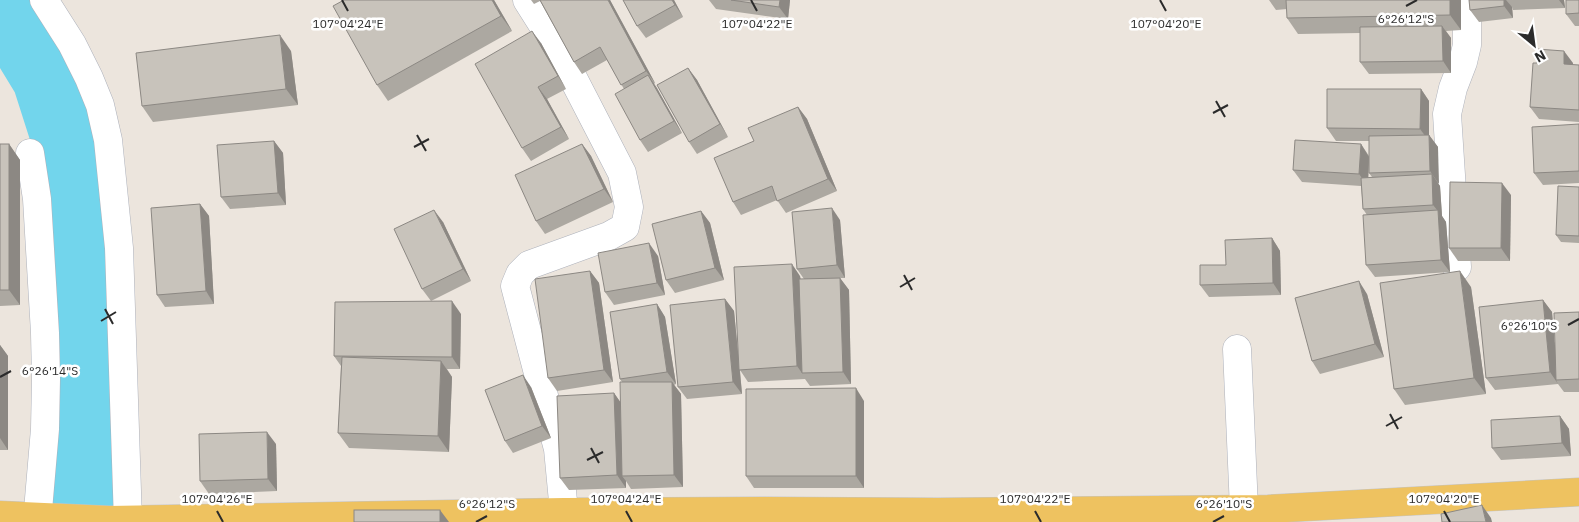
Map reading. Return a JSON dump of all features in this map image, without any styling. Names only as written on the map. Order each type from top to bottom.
[{"type":"main road","points":[[0,515],[41,519],[122,520],[564,512],[765,511],[936,517],[1382,503],[1579,492]]},
{"type":"street","points":[[44,0],[72,44],[89,78],[100,105],[108,140],[119,248],[122,520]]},
{"type":"street","points":[[527,0],[558,49],[622,173],[630,207],[625,227],[609,236],[529,265],[520,274],[515,286],[558,449],[564,512]]},
{"type":"street","points":[[1456,267],[1446,114],[1467,45],[1467,0]]},
{"type":"street","points":[[30,153],[37,199],[45,333],[45,429],[41,519]]},
{"type":"street","points":[[1237,349],[1244,508]]},
{"type":"building","points":[[344,0],[492,0],[501,16],[377,85],[333,6]]},
{"type":"building","points":[[540,0],[608,0],[646,71],[621,85],[600,47],[574,62]]},
{"type":"building","points":[[623,0],[672,0],[675,5],[637,26]]},
{"type":"building","points":[[731,0],[780,0],[779,7]]},
{"type":"building","points":[[1286,0],[1450,0],[1450,15],[1287,18]]},
{"type":"building","points":[[1469,0],[1504,0],[1504,6],[1470,10]]},
{"type":"building","points":[[1566,0],[1579,0],[1579,13],[1566,14]]},
{"type":"building","points":[[1442,26],[1443,61],[1360,62],[1360,27]]},
{"type":"building","points":[[532,31],[558,76],[538,87],[561,127],[522,148],[475,64]]},
{"type":"building","points":[[280,35],[286,89],[142,106],[136,53]]},
{"type":"building","points":[[1537,49],[1564,51],[1564,64],[1579,65],[1579,110],[1530,107],[1533,63],[1537,63]]},
{"type":"building","points":[[688,68],[720,124],[689,142],[657,85]]},
{"type":"building","points":[[648,75],[674,121],[640,140],[615,94]]},
{"type":"building","points":[[1327,89],[1421,89],[1420,129],[1327,128]]},
{"type":"building","points":[[798,107],[828,179],[777,201],[772,186],[733,202],[714,158],[754,141],[748,128]]},
{"type":"building","points":[[1579,124],[1579,171],[1534,173],[1532,127]]},
{"type":"building","points":[[1429,135],[1430,171],[1369,173],[1369,136]]},
{"type":"building","points":[[1295,140],[1361,144],[1359,174],[1293,170]]},
{"type":"building","points":[[274,141],[278,193],[221,197],[217,145]]},
{"type":"building","points":[[0,144],[9,144],[9,290],[0,290]]},
{"type":"building","points":[[582,144],[604,189],[536,221],[515,175]]},
{"type":"building","points":[[1432,174],[1433,205],[1363,209],[1361,178]]},
{"type":"building","points":[[1450,182],[1502,183],[1501,248],[1449,248]]},
{"type":"building","points":[[1558,186],[1579,187],[1579,236],[1556,235]]},
{"type":"building","points":[[200,204],[206,291],[157,295],[151,208]]},
{"type":"building","points":[[832,208],[837,265],[797,269],[792,212]]},
{"type":"building","points":[[434,210],[463,269],[422,289],[394,229]]},
{"type":"building","points":[[1438,210],[1441,260],[1366,265],[1363,215]]},
{"type":"building","points":[[701,211],[715,268],[666,280],[652,224]]},
{"type":"building","points":[[1272,238],[1273,283],[1200,285],[1200,265],[1226,265],[1225,240]]},
{"type":"building","points":[[649,243],[657,283],[605,292],[598,253]]},
{"type":"building","points":[[792,264],[797,366],[739,370],[734,267]]},
{"type":"building","points":[[590,271],[604,370],[548,378],[535,279]]},
{"type":"building","points":[[1460,271],[1474,378],[1394,389],[1380,283]]},
{"type":"building","points":[[840,278],[843,372],[802,373],[799,279]]},
{"type":"building","points":[[1359,281],[1375,344],[1312,361],[1295,298]]},
{"type":"building","points":[[725,299],[733,382],[678,387],[670,305]]},
{"type":"building","points":[[1543,300],[1550,372],[1486,378],[1479,307]]},
{"type":"building","points":[[452,301],[452,357],[334,356],[335,302]]},
{"type":"building","points":[[657,304],[667,372],[620,379],[610,312]]},
{"type":"building","points":[[1579,312],[1579,379],[1556,380],[1554,313]]},
{"type":"building","points":[[342,357],[441,361],[438,436],[338,433]]},
{"type":"building","points":[[523,375],[542,426],[505,441],[485,390]]},
{"type":"building","points":[[620,382],[672,382],[674,475],[622,476]]},
{"type":"building","points":[[856,388],[856,476],[746,476],[746,389]]},
{"type":"building","points":[[614,393],[617,475],[560,478],[557,396]]},
{"type":"building","points":[[1560,416],[1562,443],[1492,448],[1491,420]]},
{"type":"building","points":[[267,432],[268,479],[200,481],[199,434]]},
{"type":"building","points":[[1482,505],[1486,522],[1442,522],[1441,514]]},
{"type":"building","points":[[354,510],[440,510],[440,522],[354,522]]},
{"type":"waterway","points":[[0,10],[18,30],[47,78],[77,172],[84,231],[77,375],[82,522]]}]
